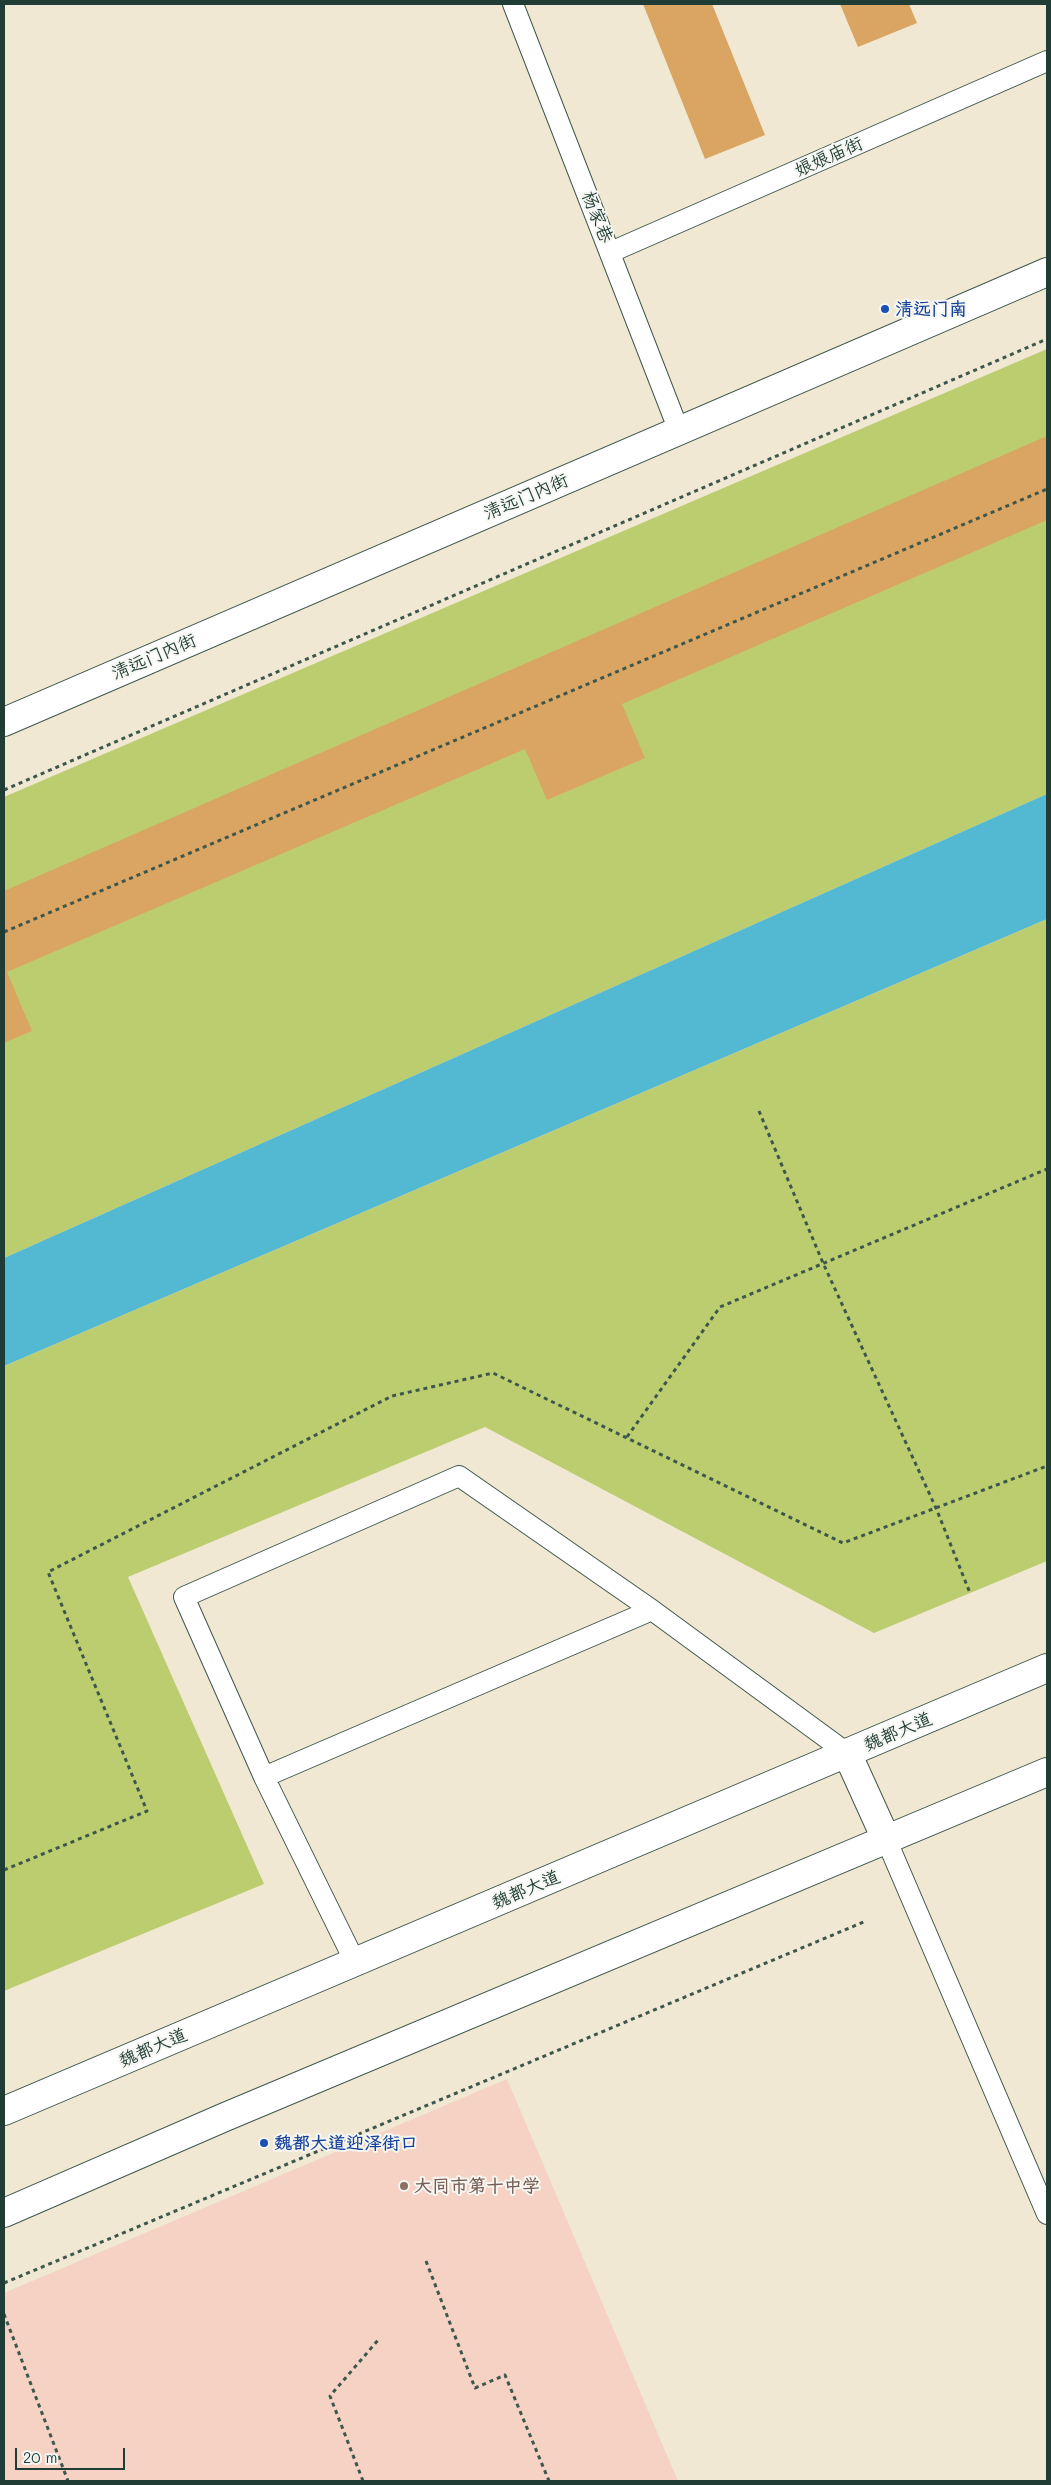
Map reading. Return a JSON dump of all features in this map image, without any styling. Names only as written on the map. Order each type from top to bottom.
[{"type":"main road","name":"清远门内街","points":[[4,722],[1047,272]]},
{"type":"main road","name":"魏都大道","points":[[4,2111],[1047,1668]]},
{"type":"main road","points":[[847,1753],[886,1839]]},
{"type":"main road","points":[[4,2213],[216,2121],[1047,1772]]},
{"type":"lane","name":"杨家巷","points":[[513,4],[679,431]]},
{"type":"lane","name":"娘娘庙街","points":[[611,252],[1047,61]]},
{"type":"lane","points":[[355,1962],[264,1777],[184,1597],[458,1476],[652,1610],[847,1753]]},
{"type":"lane","points":[[264,1777],[652,1610]]},
{"type":"lane","points":[[886,1839],[1047,2214]]},
{"type":"path","points":[[4,790],[1047,339]]},
{"type":"path","points":[[4,932],[1047,489]]},
{"type":"path","points":[[759,1111],[823,1263],[936,1508],[970,1593]]},
{"type":"path","points":[[627,1437],[720,1307],[1047,1169]]},
{"type":"path","points":[[4,1870],[147,1811],[48,1572],[392,1396],[493,1372],[843,1543],[1047,1466]]},
{"type":"path","points":[[4,2283],[866,1921]]},
{"type":"path","points":[[426,2261],[475,2388],[506,2375],[549,2481]]},
{"type":"path","points":[[4,2314],[68,2481]]},
{"type":"path","points":[[363,2481],[330,2396],[379,2339]]},
{"type":"shaded area","name":"大同市第十中学","points":[[507,2079],[678,2481],[4,2481],[4,2293]]},
{"type":"green space","points":[[1047,349],[1047,794],[4,1258],[4,797]]},
{"type":"green space","points":[[1047,919],[1047,1561],[874,1633],[485,1427],[128,1577],[264,1884],[4,1991],[4,1366]]},
{"type":"water","points":[[1047,794],[1047,919],[4,1366],[4,1258]]},
{"type":"building","points":[[643,4],[712,4],[765,135],[705,159]]},
{"type":"building","points":[[840,4],[909,4],[917,23],[858,47]]},
{"type":"building","points":[[1047,436],[1047,520],[622,704],[645,758],[547,800],[525,749],[7,972],[32,1031],[4,1043],[4,891]]},
{"type":"place","name":"清远门南","points":[[885,309]]},
{"type":"place","name":"魏都大道迎泽街口","points":[[264,2143]]},
{"type":"place","name":"大同市第十中学","points":[[404,2186]]}]
